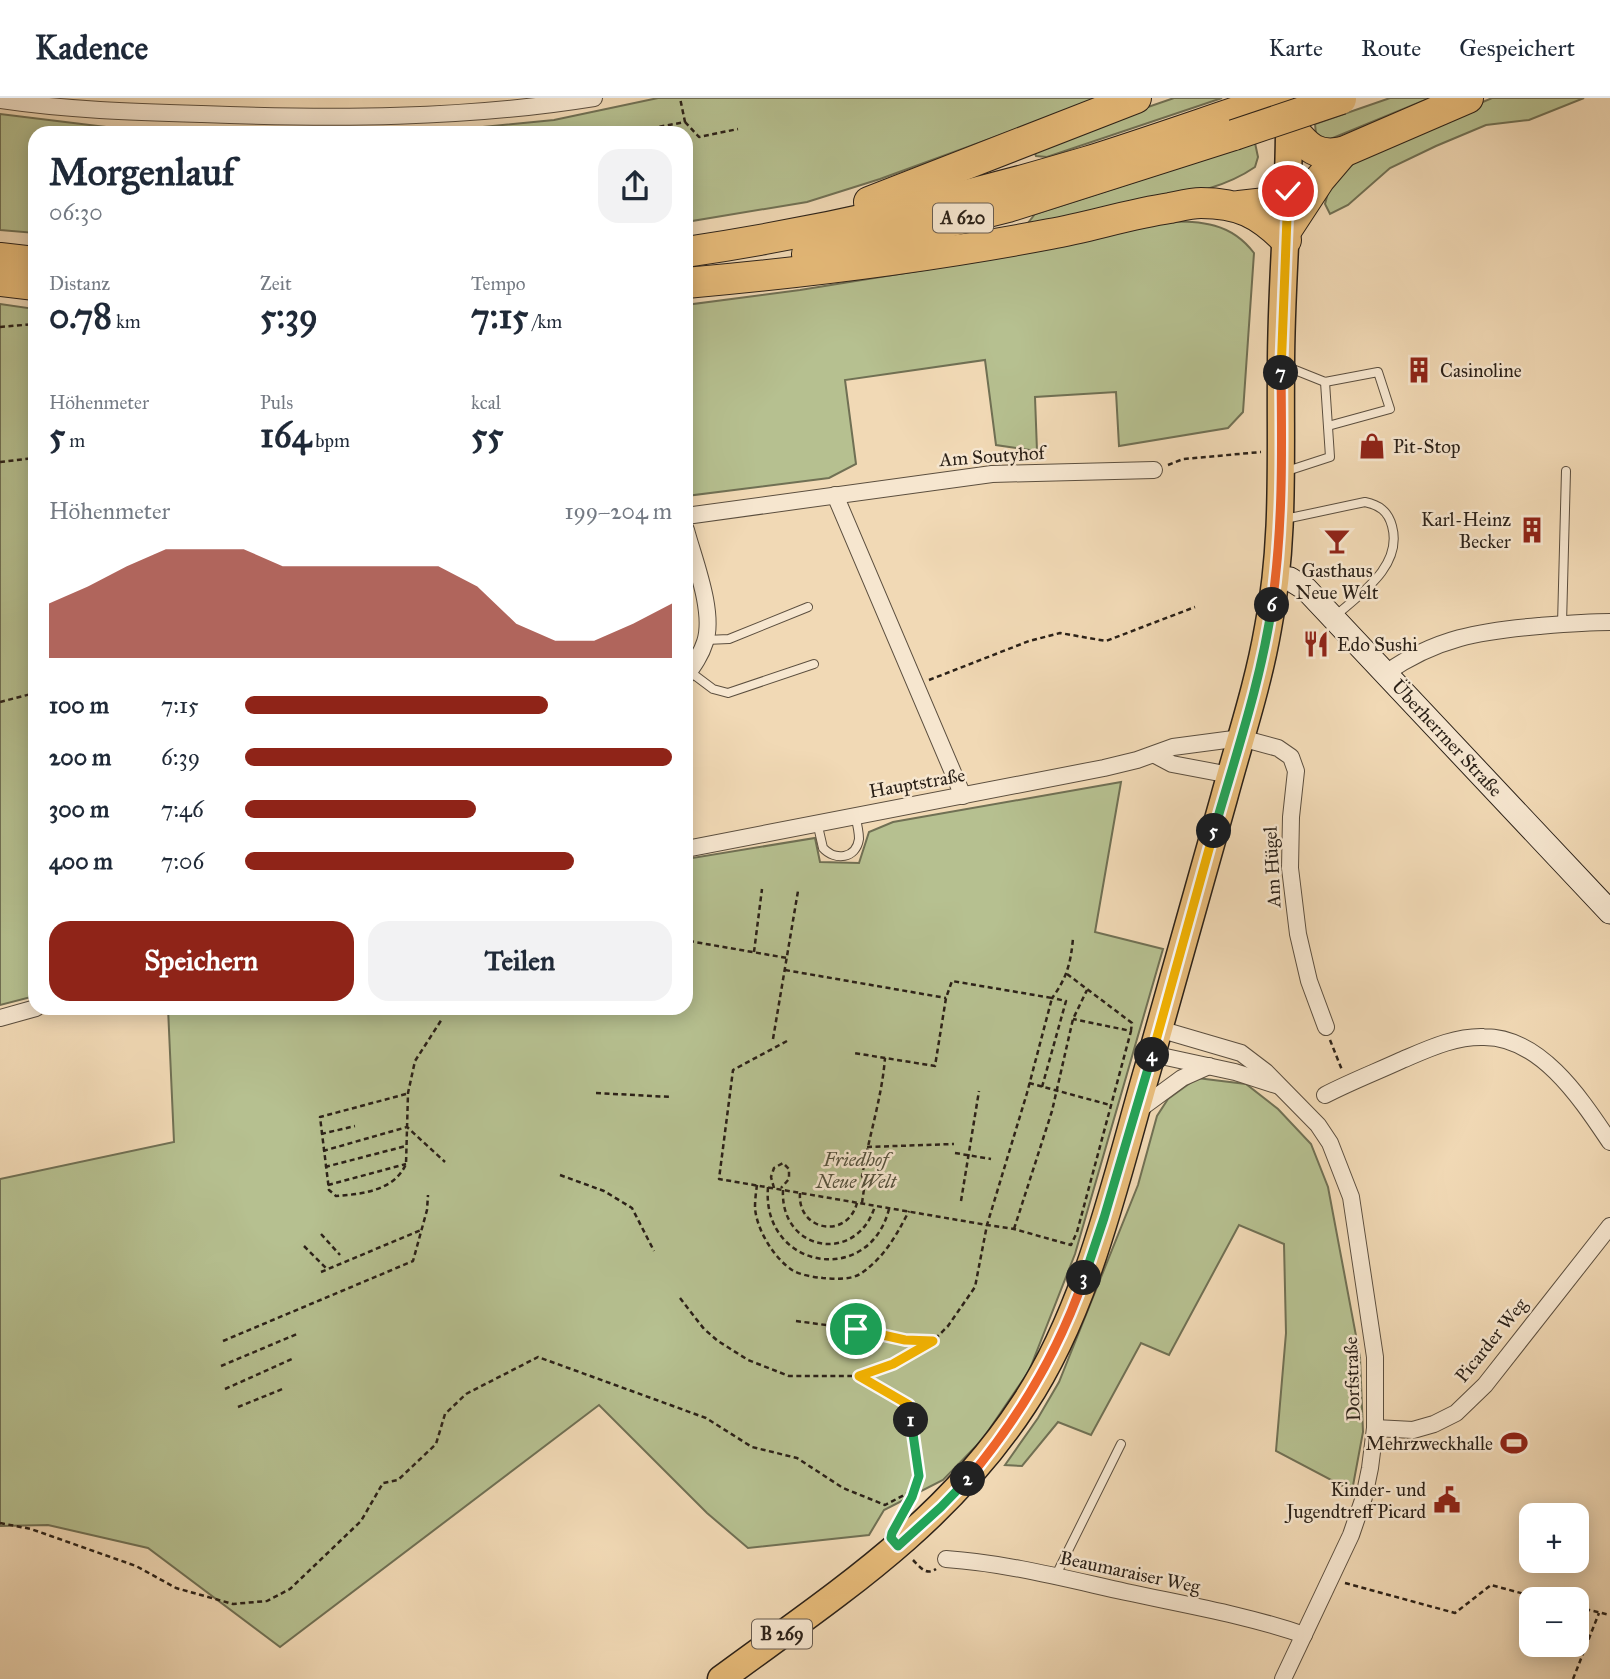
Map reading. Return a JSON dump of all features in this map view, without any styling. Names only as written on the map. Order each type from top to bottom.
[{"type":"highway","points":[[693,250],[754,237],[846,211],[1136,98]]},
{"type":"highway","points":[[1285,107],[1315,151],[1327,155],[1343,152],[1468,98]]},
{"type":"highway","name":"A 620","points":[[693,251],[803,232],[899,211],[1230,125],[1343,99]]},
{"type":"highway","name":"A 620","points":[[693,273],[809,254],[995,210],[1285,107]]},
{"type":"highway","points":[[1239,206],[1286,235],[1320,179],[1343,152]]},
{"type":"highway","points":[[693,283],[823,270],[930,254],[1053,234],[1151,211],[1200,203],[1259,205],[1288,191]]},
{"type":"highway","points":[[0,258],[28,261]]},
{"type":"highway","points":[[0,281],[28,284]]},
{"type":"main road","name":"B 269","points":[[721,1679],[843,1590],[898,1546],[970,1477],[1042,1375],[1074,1305],[1104,1218],[1123,1109],[1156,1041],[1241,738],[1268,630],[1276,578],[1282,462],[1281,364],[1288,191],[1285,107]]},
{"type":"main road","name":"Überherrner Straße","points":[[1276,578],[1290,579],[1298,584],[1333,617],[1610,912]]},
{"type":"street","points":[[6,100],[132,112],[328,118],[494,111],[594,98]]},
{"type":"street","name":"Am Soutyhof","points":[[693,515],[992,474],[1154,470]]},
{"type":"street","points":[[835,495],[964,796]]},
{"type":"street","points":[[693,557],[708,624],[706,640],[693,664]]},
{"type":"street","points":[[1386,673],[1408,658],[1460,636],[1487,630],[1610,622]]},
{"type":"street","name":"Hauptstraße","points":[[693,848],[1104,768],[1155,755],[1173,747],[1241,738]]},
{"type":"street","name":"Am Hügel","points":[[1241,738],[1278,747],[1291,757],[1296,771],[1291,817],[1290,868],[1298,934],[1309,981],[1326,1027]]},
{"type":"street","points":[[1155,755],[1172,764],[1230,775]]},
{"type":"street","points":[[0,1018],[28,1010]]},
{"type":"street","points":[[1325,1096],[1348,1083],[1439,1044],[1475,1037],[1503,1039],[1542,1059],[1558,1074],[1610,1142]]},
{"type":"street","name":"Dorfstraße","points":[[1156,1041],[1209,1066],[1279,1086]]},
{"type":"street","name":"Dorfstraße","points":[[1156,1041],[1241,1054],[1266,1072],[1305,1109],[1324,1134],[1342,1171],[1351,1198],[1376,1357],[1375,1428],[1370,1468],[1358,1518],[1283,1679]]},
{"type":"street","points":[[1123,1109],[1209,1066]]},
{"type":"street","name":"Picarder Weg","points":[[1375,1428],[1413,1430],[1434,1424],[1456,1413],[1485,1385],[1610,1226]]},
{"type":"street","name":"Beaumaraiser Weg","points":[[946,1559],[972,1561],[1055,1577],[1252,1619],[1304,1635]]},
{"type":"lane","points":[[1281,364],[1325,382],[1378,372],[1390,410],[1328,426]]},
{"type":"lane","points":[[1282,462],[1330,457],[1325,382]]},
{"type":"lane","points":[[1562,624],[1566,471]]},
{"type":"lane","points":[[1279,520],[1365,502],[1376,504],[1384,510],[1391,522],[1395,537],[1392,553],[1383,570],[1367,589],[1333,617]]},
{"type":"lane","points":[[706,640],[729,639],[808,607]]},
{"type":"lane","points":[[693,676],[713,689],[728,694],[814,664]]},
{"type":"lane","points":[[817,822],[823,848],[833,856],[846,856],[856,848],[858,842],[855,815]]},
{"type":"lane","points":[[1055,1577],[1121,1444]]},
{"type":"path","points":[[680,98],[685,122],[689,126]]},
{"type":"path","points":[[664,126],[685,122]]},
{"type":"path","points":[[693,131],[699,137],[738,129]]},
{"type":"path","points":[[0,327],[28,325]]},
{"type":"path","points":[[1154,470],[1183,458],[1282,462]]},
{"type":"path","points":[[0,462],[28,459]]},
{"type":"path","points":[[916,686],[1060,632],[1106,641],[1195,607]]},
{"type":"path","points":[[0,702],[28,695]]},
{"type":"path","points":[[754,952],[762,889]]},
{"type":"path","points":[[773,1039],[798,891]]},
{"type":"path","points":[[680,1298],[704,1329],[718,1341],[748,1360],[789,1376],[859,1376],[893,1364],[933,1341],[948,1326],[975,1287],[987,1225],[1052,998],[1070,966],[1073,938]]},
{"type":"path","points":[[693,942],[787,958]]},
{"type":"path","points":[[785,970],[946,998]]},
{"type":"path","points":[[787,1041],[733,1070],[719,1179],[1014,1229],[1071,1245],[1123,1109],[1132,1023],[1067,974]]},
{"type":"path","points":[[854,1052],[934,1066],[946,998],[952,981],[1052,998],[1066,1001],[1042,1087]]},
{"type":"path","points":[[1014,1229],[1034,1171],[1073,1019],[1087,990]]},
{"type":"path","points":[[1073,1019],[1131,1031]]},
{"type":"path","points":[[406,1094],[320,1117],[329,1190],[336,1196],[369,1194],[401,1173],[406,1164],[408,1093],[415,1061],[442,1020]]},
{"type":"path","points":[[1326,1027],[1348,1083]]},
{"type":"path","points":[[800,1193],[804,1213],[824,1227],[841,1225],[860,1203],[865,1182],[862,1176],[867,1147],[883,1081],[885,1058]]},
{"type":"path","points":[[1029,1083],[1123,1109]]},
{"type":"path","points":[[961,1200],[979,1091]]},
{"type":"path","points":[[596,1093],[672,1097]]},
{"type":"path","points":[[320,1134],[355,1126]]},
{"type":"path","points":[[323,1151],[407,1127]]},
{"type":"path","points":[[407,1127],[445,1162]]},
{"type":"path","points":[[867,1147],[954,1144]]},
{"type":"path","points":[[325,1167],[406,1146]]},
{"type":"path","points":[[955,1153],[991,1159]]},
{"type":"path","points":[[774,1188],[771,1177],[774,1168],[783,1163],[789,1169],[789,1179],[782,1190],[788,1220],[802,1236],[821,1244],[842,1242],[860,1232],[875,1206]]},
{"type":"path","points":[[328,1185],[406,1164]]},
{"type":"path","points":[[560,1175],[604,1191],[632,1208],[654,1251]]},
{"type":"path","points":[[757,1185],[755,1208],[760,1228],[771,1247],[781,1261],[795,1272],[816,1278],[858,1276],[890,1247],[909,1211]]},
{"type":"path","points":[[768,1187],[769,1212],[779,1234],[796,1250],[818,1259],[842,1258],[864,1248],[881,1231],[890,1208]]},
{"type":"path","points":[[223,1341],[413,1261],[428,1195]]},
{"type":"path","points":[[321,1272],[422,1229]]},
{"type":"path","points":[[321,1234],[340,1255]]},
{"type":"path","points":[[304,1246],[326,1268]]},
{"type":"path","points":[[796,1321],[856,1329],[905,1340],[933,1341]]},
{"type":"path","points":[[221,1367],[297,1334]]},
{"type":"path","points":[[0,1523],[31,1529],[136,1566],[176,1588],[233,1604],[267,1601],[290,1589],[361,1521],[383,1483],[398,1480],[436,1444],[445,1414],[466,1394],[538,1357],[706,1418],[752,1447],[797,1458],[843,1488],[884,1505],[908,1493],[912,1497]]},
{"type":"path","points":[[225,1389],[292,1359]]},
{"type":"path","points":[[859,1376],[909,1405],[919,1476],[905,1509]]},
{"type":"path","points":[[238,1407],[285,1388]]},
{"type":"path","points":[[898,1546],[924,1571],[934,1571],[946,1559]]},
{"type":"path","points":[[1331,1578],[1455,1613],[1491,1585],[1519,1592]]},
{"type":"path","points":[[1589,1610],[1610,1615]]},
{"type":"path","points":[[1573,1679],[1599,1613]]},
{"type":"green space","points":[[658,98],[1102,98],[880,179],[807,202],[693,221],[693,126],[494,126],[554,120]]},
{"type":"green space","points":[[1174,98],[1222,98],[1047,157],[1036,156],[1034,151],[1035,146]]},
{"type":"green space","points":[[1390,98],[1430,98],[1328,140],[1316,134],[1315,124]]},
{"type":"green space","points":[[1492,98],[1584,98],[1529,120],[1486,125],[1436,146],[1390,168],[1348,205],[1330,214],[1325,204],[1329,189],[1360,155]]},
{"type":"green space","points":[[0,114],[98,126],[28,126],[28,232],[0,230]]},
{"type":"green space","points":[[1255,143],[1258,157],[1255,167],[1214,187],[1099,212],[1028,223],[1035,214]]},
{"type":"green space","points":[[1156,221],[1210,225],[1233,234],[1254,253],[1243,412],[1228,428],[1119,446],[1116,392],[1035,397],[1037,451],[996,445],[985,360],[845,380],[856,464],[829,478],[693,495],[693,304],[973,262]]},
{"type":"green space","points":[[0,304],[28,308],[28,998],[0,1005]]},
{"type":"green space","name":"Friedhof Neue Welt","points":[[1121,782],[1095,932],[1163,949],[1075,1254],[1029,1371],[982,1440],[943,1480],[884,1510],[869,1535],[748,1548],[707,1513],[599,1405],[280,1647],[148,1548],[48,1525],[0,1526],[0,1179],[174,1142],[168,1015],[693,1015],[693,858],[815,838],[820,862],[859,863],[869,832],[893,822]]},
{"type":"green space","points":[[1197,1078],[1246,1084],[1278,1109],[1311,1144],[1328,1187],[1360,1357],[1363,1432],[1352,1491],[1276,1451],[1286,1333],[1284,1244],[1239,1225],[1169,1355],[1141,1343],[1091,1435],[1058,1422],[1022,1466],[1005,1465],[1059,1382],[1138,1185],[1157,1116],[1168,1099]]},
{"type":"place","name":"Casinoline","points":[[1419,370]]},
{"type":"place","name":"Pit-Stop","points":[[1372,446]]},
{"type":"place","name":"Karl-Heinz Becker","points":[[1532,530]]},
{"type":"place","name":"Gasthaus Neue Welt","points":[[1337,541]]},
{"type":"place","name":"Edo Sushi","points":[[1316,644]]},
{"type":"place","name":"Mehrzweckhalle","points":[[1514,1443]]},
{"type":"place","name":"Kinder- und Jugendtreff Picard","points":[[1447,1500]]},
{"type":"route","points":[[856,1329],[905,1340],[933,1341],[893,1364],[859,1376],[909,1405],[919,1476],[912,1497],[892,1533],[891,1538],[898,1546],[970,1477],[1042,1375],[1074,1305],[1104,1218],[1135,1113],[1241,738],[1268,630],[1276,578],[1282,473],[1281,364],[1288,191]]}]
